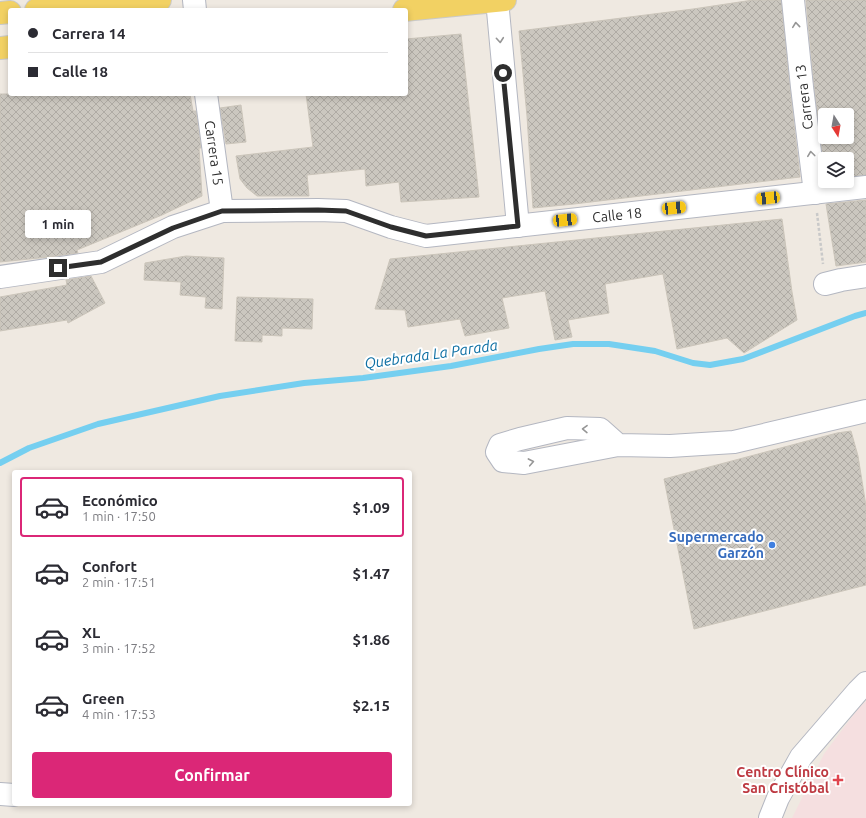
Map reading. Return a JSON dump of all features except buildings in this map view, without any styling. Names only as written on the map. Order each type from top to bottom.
[{"type":"main road","points":[[61,8],[160,0]]},
{"type":"main road","points":[[408,10],[500,0]]},
{"type":"street","points":[[500,0],[518,226]]},
{"type":"street","name":"Carrera 13","points":[[793,0],[815,193]]},
{"type":"street","name":"Carrera 15","points":[[206,96],[222,211]]},
{"type":"street","name":"Calle 18","points":[[0,276],[101,262],[173,228],[222,211],[346,211],[391,227],[426,236],[866,187]]},
{"type":"street","points":[[825,284],[866,276]]},
{"type":"street","points":[[618,445],[670,446],[734,442],[866,411]]},
{"type":"street","points":[[770,818],[778,798],[801,757],[863,690]]},
{"type":"street","points":[[0,794],[12,795]]},
{"type":"path","points":[[815,193],[825,284]]},
{"type":"shaded area","name":"Centro Clínico San Cristóbal","points":[[866,701],[866,818],[792,818],[824,754],[858,709]]},
{"type":"waterway","name":"Quebrada La Parada","points":[[0,463],[29,448],[98,424],[220,396],[304,383],[363,378],[451,366],[573,344],[609,344],[655,351],[693,363],[710,365],[743,359],[866,313]]},
{"type":"place","name":"Supermercado Garzón","points":[[772,545]]},
{"type":"place","name":"Centro Clínico San Cristóbal","points":[[838,780]]},
{"type":"route","points":[[58,268],[101,262],[173,228],[222,211],[346,211],[391,227],[426,236],[518,226],[503,73]]}]
